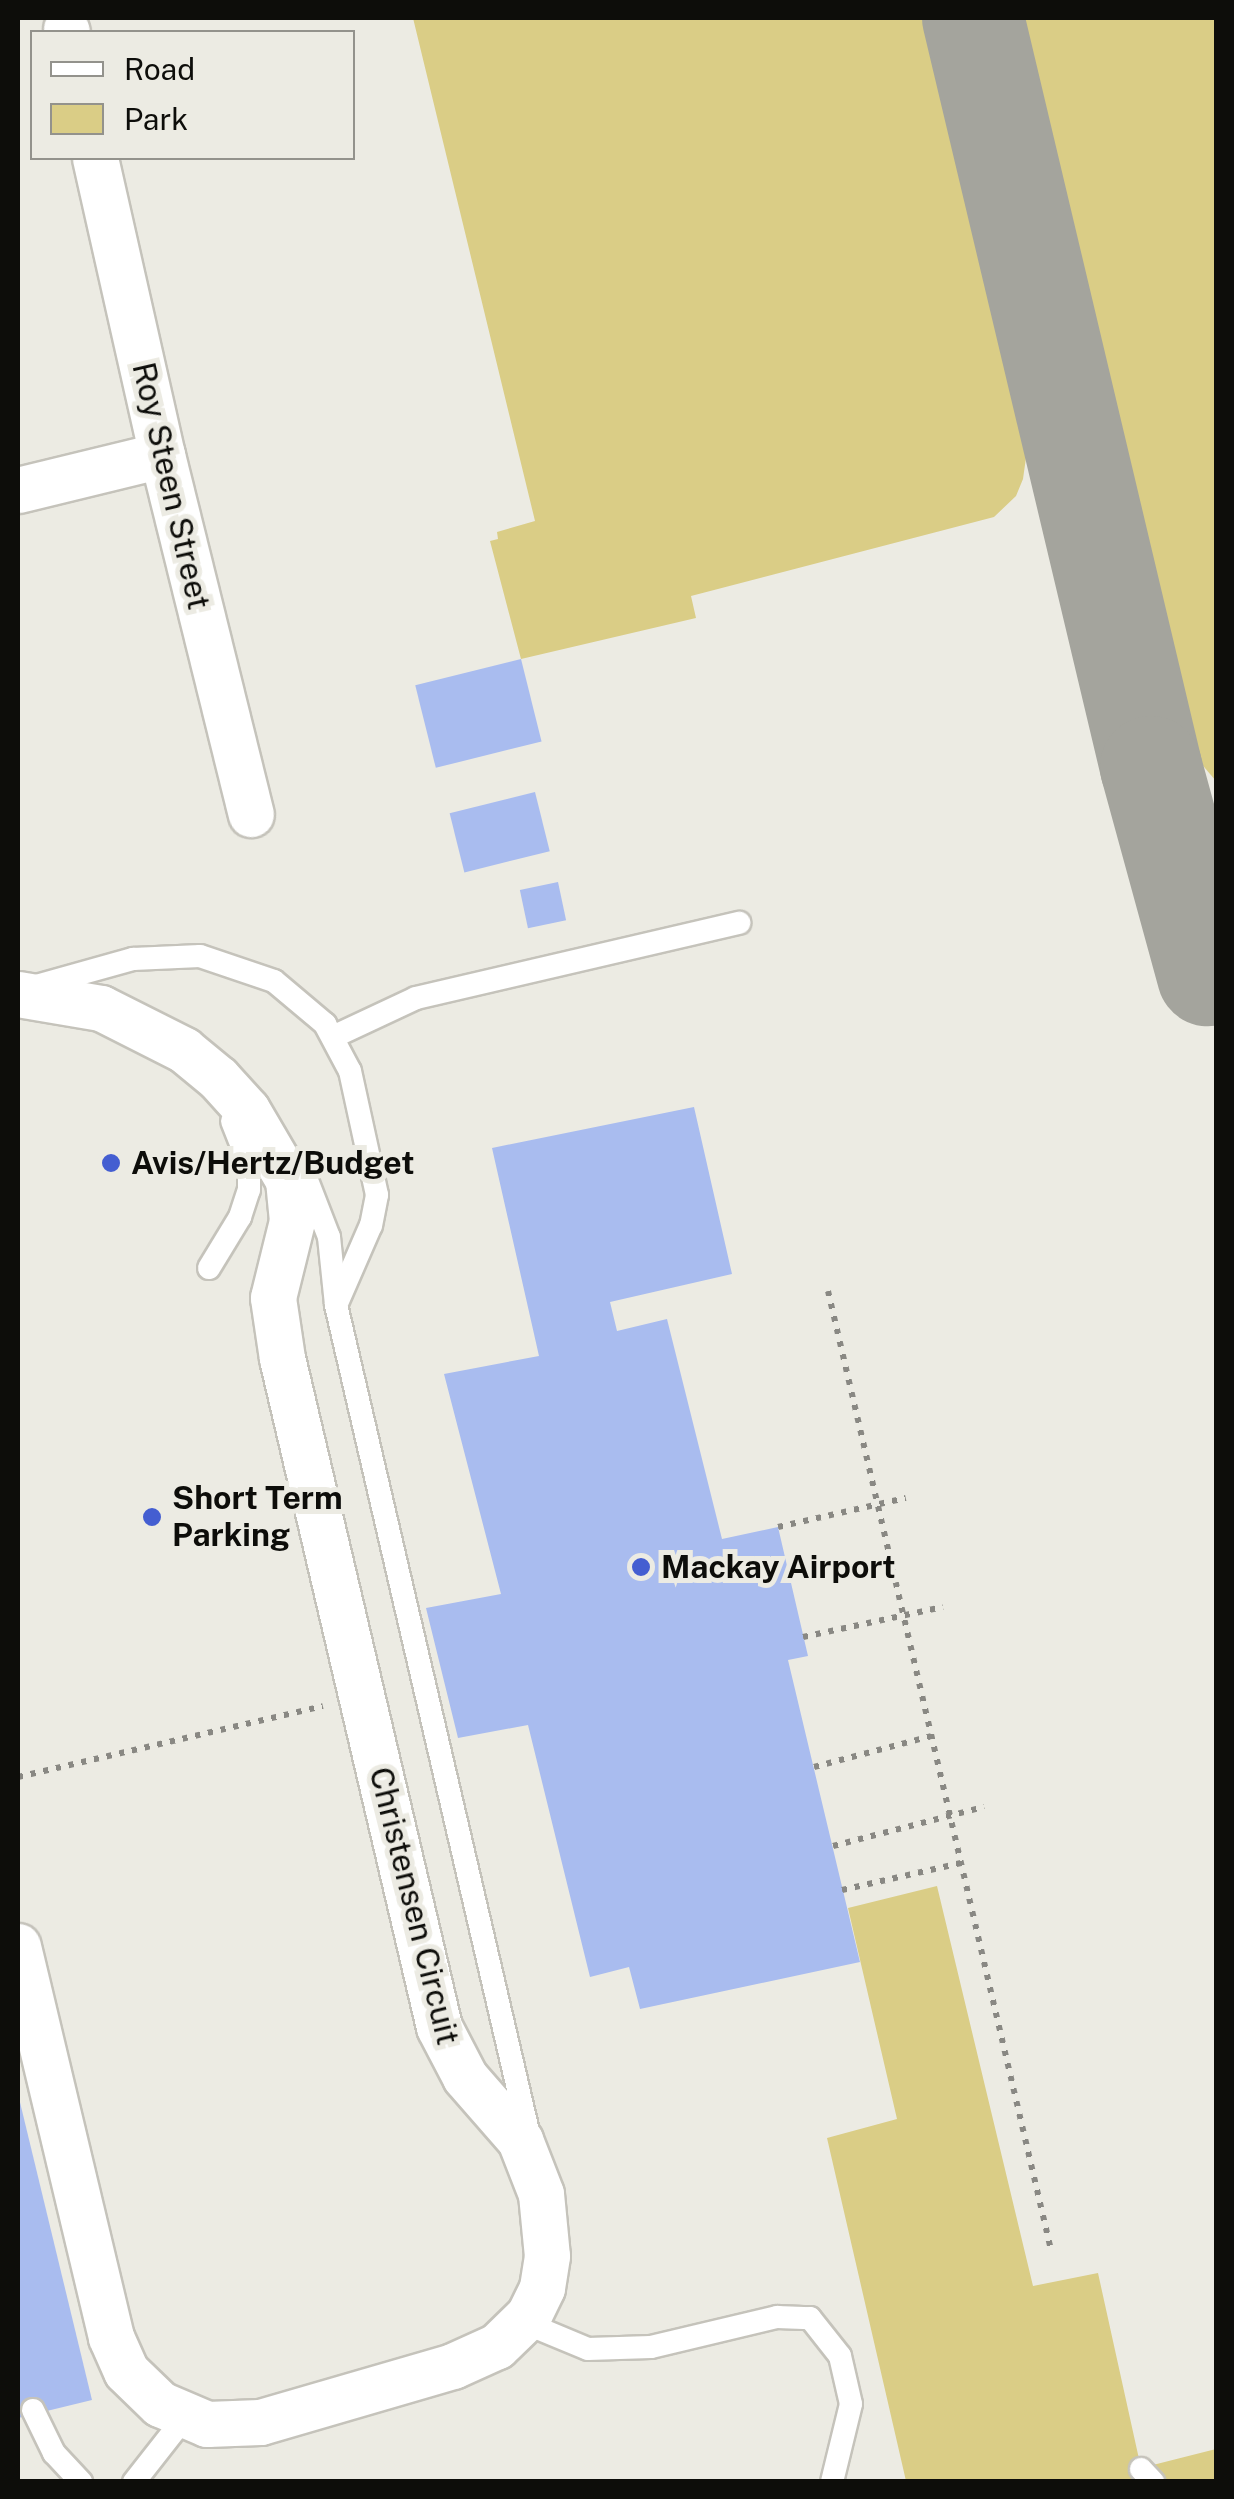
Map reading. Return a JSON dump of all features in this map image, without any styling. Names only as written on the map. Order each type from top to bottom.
[{"type":"street","name":"Roy Steen Street","points":[[95,160],[162,454],[251,814]]},
{"type":"street","points":[[18,490],[162,454]]},
{"type":"street","name":"Christensen Circuit","points":[[18,993],[100,1008],[168,1040],[227,1086],[278,1158],[294,1205],[275,1279],[274,1317],[445,2045],[471,2086],[520,2140],[540,2194],[546,2265],[539,2297],[523,2322],[506,2339],[474,2356],[365,2395],[239,2426],[185,2417],[160,2404],[133,2380],[111,2337],[18,1946]]},
{"type":"lane","points":[[334,1036],[416,998],[739,923]]},
{"type":"lane","points":[[18,993],[124,960],[200,956],[274,982],[334,1036],[354,1085],[376,1195],[371,1224],[336,1305]]},
{"type":"lane","points":[[18,993],[81,988],[114,995],[157,1013],[220,1054],[272,1112],[300,1164],[329,1237],[336,1305],[540,2194]]},
{"type":"lane","points":[[18,993],[82,1015],[136,1041],[201,1086],[229,1116],[248,1164],[249,1190],[240,1217],[209,1268]]},
{"type":"lane","points":[[523,2322],[588,2349],[651,2347],[777,2317],[810,2318],[840,2356],[850,2404],[832,2482]]},
{"type":"lane","points":[[33,2410],[54,2453],[81,2482]]},
{"type":"lane","points":[[134,2482],[185,2417]]},
{"type":"path","points":[[828,1291],[1051,2250]]},
{"type":"path","points":[[778,1527],[906,1498]]},
{"type":"path","points":[[804,1637],[943,1607]]},
{"type":"path","points":[[18,1777],[362,1697]]},
{"type":"path","points":[[814,1767],[931,1736]]},
{"type":"path","points":[[833,1846],[984,1808]]},
{"type":"path","points":[[842,1890],[961,1864]]},
{"type":"green space","points":[[413,18],[944,18],[1034,401],[1023,479],[1016,496],[994,517],[691,596],[696,618],[521,659],[490,541],[498,539],[497,532],[535,521]]},
{"type":"green space","points":[[1005,18],[1216,18],[1216,781],[1187,747],[1157,660]]},
{"type":"green space","points":[[937,1886],[1033,2286],[1098,2273],[1141,2468],[1216,2449],[1216,2481],[906,2481],[827,2138],[897,2119],[848,1908]]},
{"type":"building","points":[[521,659],[542,741],[436,768],[415,685]]},
{"type":"building","points":[[535,792],[550,851],[464,872],[450,813]]},
{"type":"building","points":[[558,882],[566,920],[528,928],[520,890]]},
{"type":"building","name":"Mackay Airport","points":[[694,1107],[732,1274],[610,1302],[617,1331],[667,1319],[722,1539],[778,1527],[808,1656],[788,1660],[860,1962],[640,2009],[629,1967],[590,1977],[528,1725],[458,1738],[426,1608],[501,1594],[444,1374],[539,1356],[492,1148]]},
{"type":"building","points":[[18,2094],[92,2400],[18,2418]]},
{"type":"taxiway","points":[[973,18],[1151,767],[1208,975]]},
{"type":"place","name":"Avis/Hertz/Budget","points":[[111,1163]]},
{"type":"place","name":"Short Term Parking","points":[[152,1517]]},
{"type":"place","name":"Mackay Airport","points":[[641,1567]]}]
